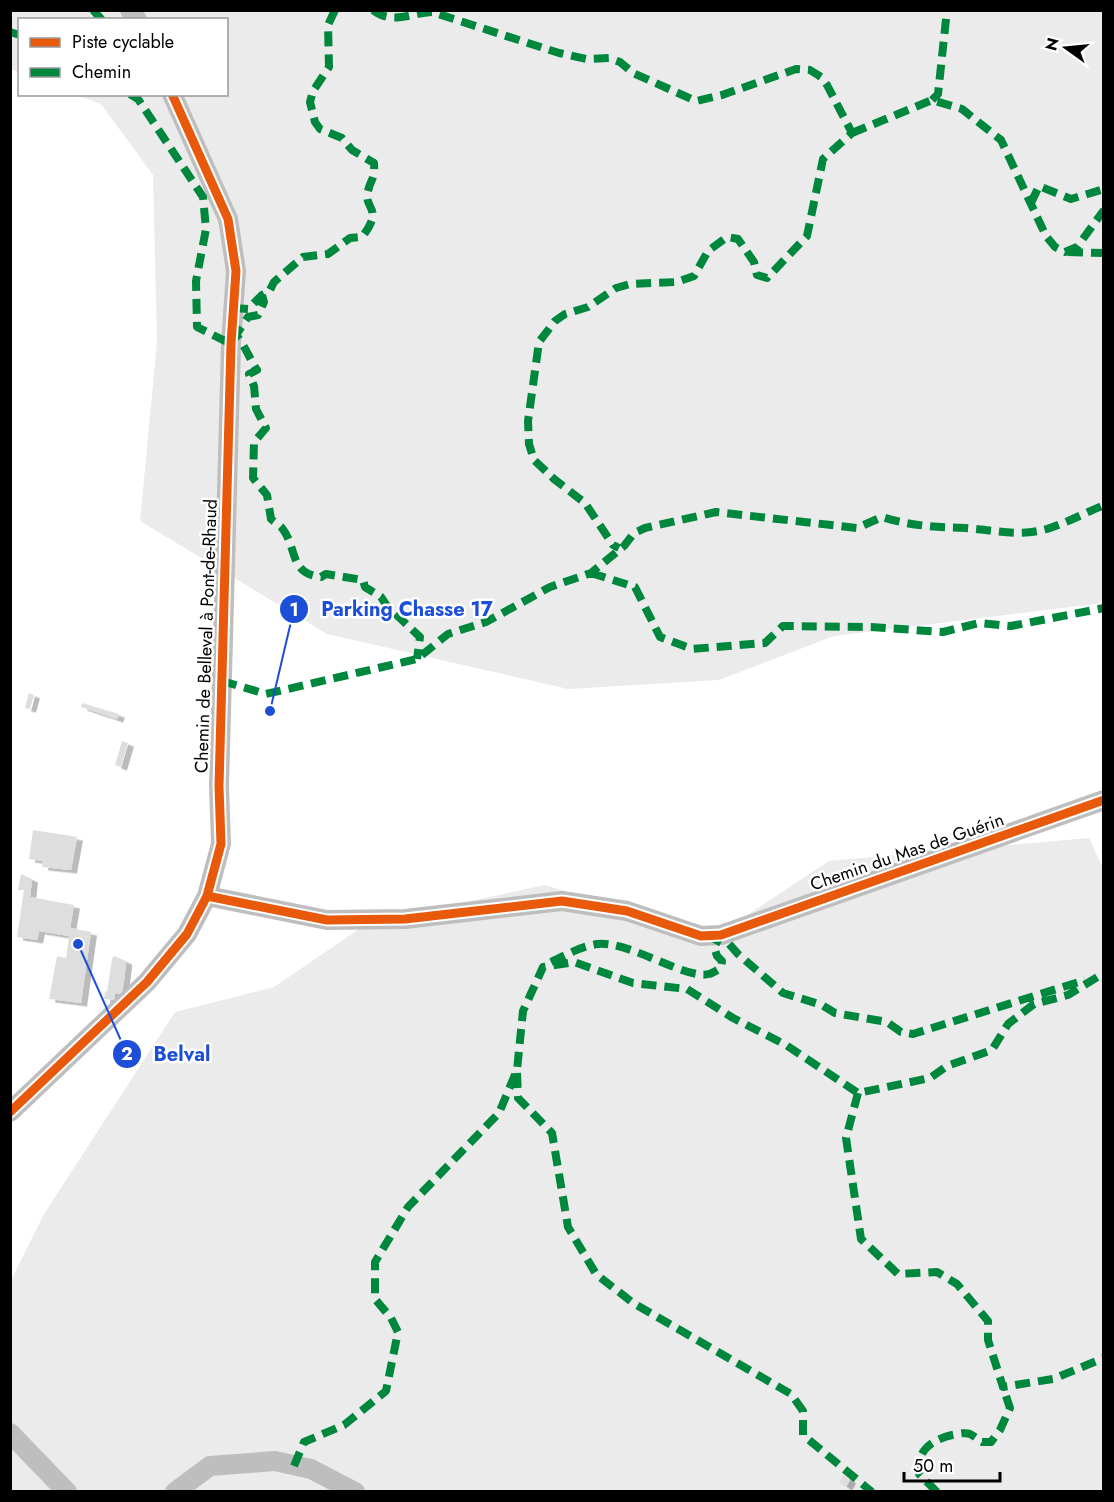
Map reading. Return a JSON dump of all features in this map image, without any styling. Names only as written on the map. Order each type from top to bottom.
[{"type":"street","name":"Chemin de Belleval à Pont-de-Rhaud","points":[[10,1112],[147,982],[188,934],[207,896],[221,844],[219,786],[231,344],[236,271],[228,219],[173,96]]},
{"type":"street","name":"Chemin du Mas de Guérin","points":[[207,896],[327,920],[405,919],[562,901],[627,910],[701,936],[721,935],[1104,800]]},
{"type":"street","points":[[10,1432],[67,1491]]},
{"type":"street","points":[[175,1491],[210,1466],[244,1461],[275,1461],[311,1469],[355,1491]]},
{"type":"shaded area","points":[[10,11],[1103,11],[1103,603],[834,636],[719,680],[568,689],[327,634],[140,521],[157,342],[153,175],[101,104],[80,96],[228,96],[228,18],[18,18],[18,72],[11,69]]},
{"type":"shaded area","points":[[1089,838],[1103,868],[1103,1491],[11,1491],[10,1282],[44,1214],[175,1012],[274,987],[368,923],[545,885],[714,937],[829,861]]},
{"type":"building","points":[[29,693],[34,695],[30,709],[25,708]]},
{"type":"building","points":[[82,703],[119,714],[117,719],[81,707]]},
{"type":"building","points":[[122,741],[128,743],[121,767],[115,765]]},
{"type":"building","points":[[33,830],[77,837],[71,870],[42,867],[43,861],[29,859]]},
{"type":"building","points":[[21,874],[32,879],[30,897],[74,905],[70,928],[91,932],[81,1003],[49,999],[57,956],[66,958],[69,936],[39,931],[37,940],[17,937],[24,890],[18,890]]},
{"type":"building","points":[[114,956],[126,961],[122,994],[115,993],[114,1000],[104,999],[105,991],[107,992]]},
{"type":"building","points":[[844,1475],[850,1480],[846,1487],[839,1482]]},
{"type":"marked path","points":[[93,10],[100,18]]},
{"type":"marked path","points":[[335,10],[328,25],[329,67],[313,91],[310,102],[315,122],[320,129],[342,138],[352,150],[374,163],[367,197],[373,214],[372,220],[362,237],[350,238],[328,254],[303,257],[274,282],[269,292],[262,295],[264,302],[258,315],[248,317],[236,335],[257,370],[249,374],[254,386],[256,409],[266,428],[254,442],[253,478],[267,495],[271,519],[287,536],[298,565],[311,575],[321,577],[326,574],[363,580],[365,587],[381,597],[387,606],[420,637],[417,659]]},
{"type":"marked path","points":[[373,10],[387,17],[432,12],[559,53],[586,59],[609,58],[620,62],[633,73],[696,101],[722,95],[796,69],[810,70],[821,77],[827,85],[852,133],[823,159],[807,236],[767,278],[757,275],[754,262],[738,239],[727,237],[708,251],[694,276],[677,282],[630,284],[616,288],[588,307],[565,314],[555,321],[539,342],[528,421],[529,444],[534,460],[585,503],[613,545],[619,548]]},
{"type":"marked path","points":[[932,100],[938,94],[947,10]]},
{"type":"marked path","points":[[10,32],[18,34]]},
{"type":"marked path","points":[[133,96],[138,99],[203,197],[206,229],[196,281],[197,327],[231,344]]},
{"type":"marked path","points":[[852,133],[932,100],[962,109],[1001,140],[1046,236],[1055,247],[1065,252],[1077,247],[1104,210]]},
{"type":"marked path","points":[[1031,203],[1039,186],[1071,199],[1104,189]]},
{"type":"marked path","points":[[1068,252],[1104,253]]},
{"type":"marked path","points":[[233,308],[248,309],[262,295]]},
{"type":"marked path","points":[[222,681],[266,694],[417,659],[448,634],[486,622],[550,587],[591,573],[624,546],[634,533],[645,528],[716,512],[857,528],[882,517],[923,526],[1016,533],[1047,529],[1104,505]]},
{"type":"marked path","points":[[591,573],[635,587],[660,637],[692,649],[765,643],[783,626],[871,627],[943,632],[979,623],[1011,626],[1104,608]]},
{"type":"marked path","points":[[551,962],[574,951],[598,944],[626,948],[686,971],[709,974],[721,968],[722,961],[717,956],[714,947],[721,935],[738,954],[783,993],[822,1005],[835,1013],[887,1022],[901,1032],[913,1034],[1085,980]]},
{"type":"marked path","points":[[294,1466],[304,1442],[344,1425],[386,1391],[398,1332],[391,1318],[375,1299],[375,1262],[408,1207],[499,1113],[517,1070],[523,1011],[543,967],[574,962],[633,983],[687,989],[733,1018],[786,1045],[858,1093],[930,1078],[947,1066],[992,1050],[1008,1024],[1034,1004],[1068,995],[1104,973]]},
{"type":"marked path","points":[[517,1073],[518,1098],[552,1133],[568,1227],[596,1274],[633,1303],[791,1394],[803,1411],[803,1435],[872,1492]]},
{"type":"marked path","points":[[858,1093],[846,1138],[861,1239],[898,1274],[937,1272],[957,1284],[988,1321],[988,1340],[1003,1387],[1053,1379],[1104,1358]]},
{"type":"marked path","points":[[937,1492],[919,1474],[920,1459],[926,1448],[944,1437],[968,1433],[982,1442],[991,1442],[1000,1430],[1010,1408],[1003,1387]]},
{"type":"cycle path","points":[[10,1112],[147,982],[187,934],[207,896],[221,844],[219,786],[231,344],[236,271],[228,219],[173,96]]},
{"type":"cycle path","points":[[207,896],[327,920],[405,919],[562,901],[627,911],[701,936],[721,935],[1104,800]]},
{"type":"place","name":"Parking Chasse 17","points":[[270,711]]},
{"type":"place","name":"Belval","points":[[78,944]]}]
